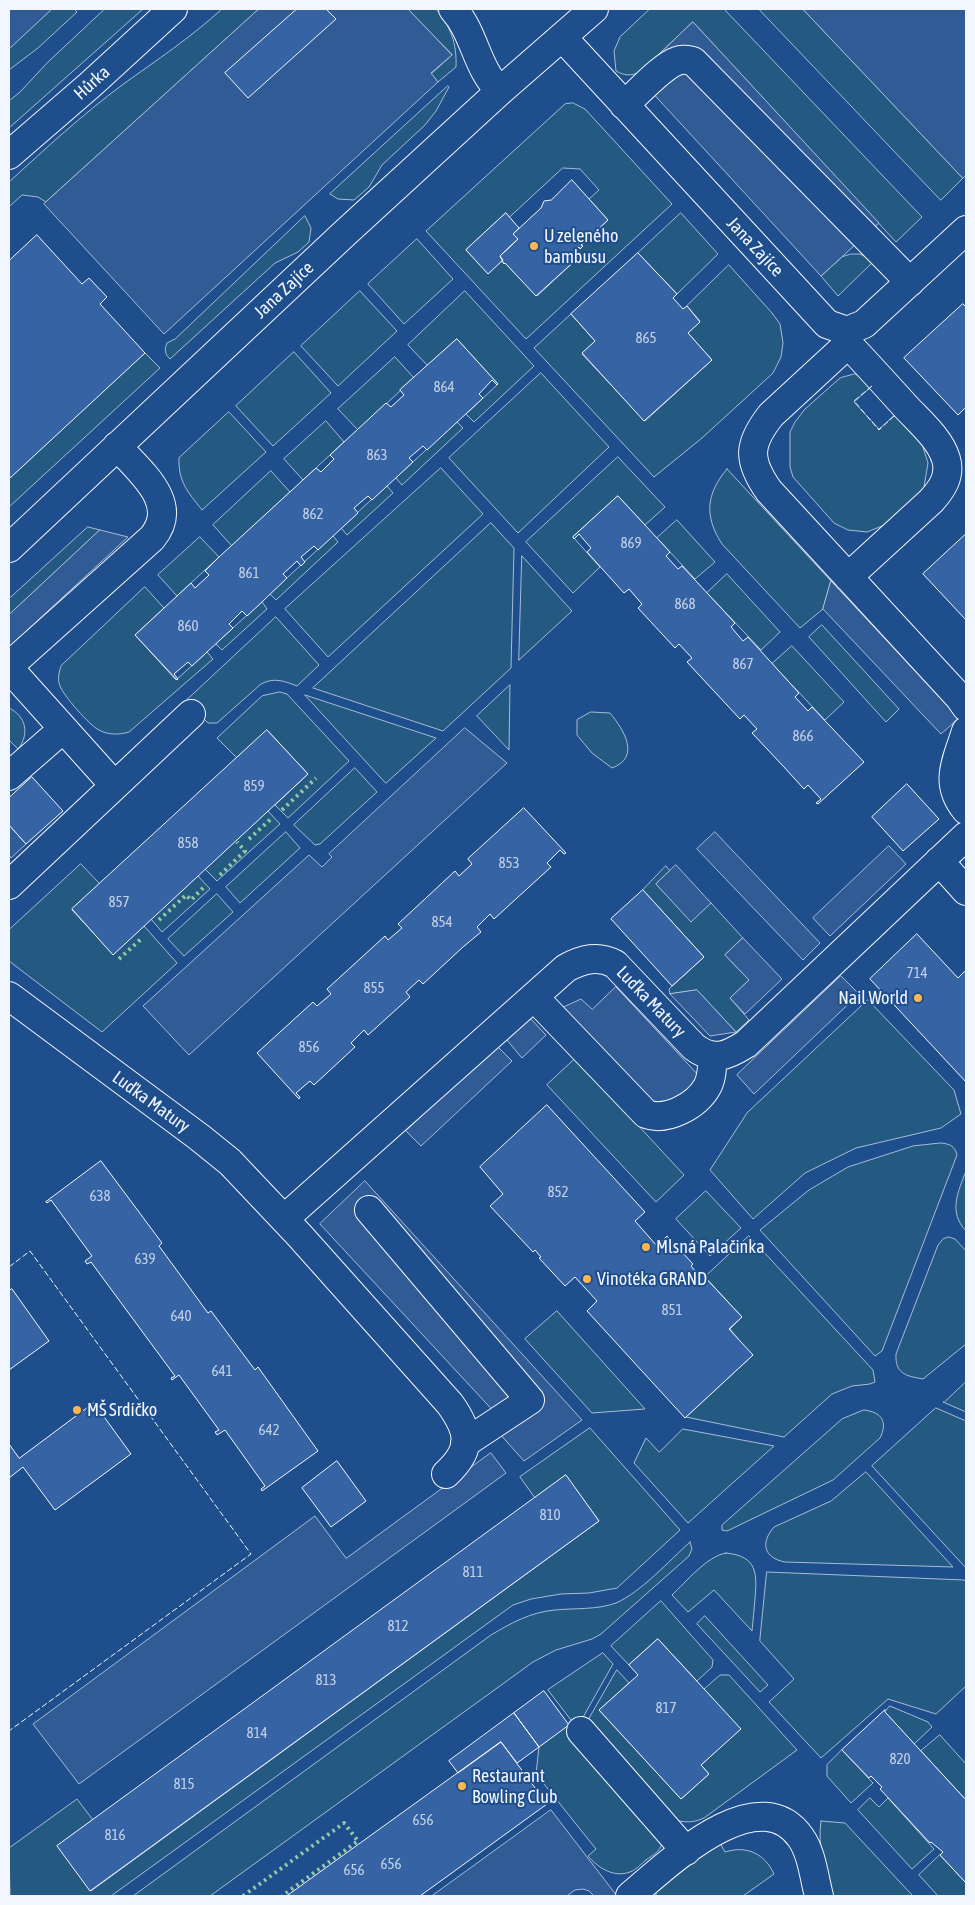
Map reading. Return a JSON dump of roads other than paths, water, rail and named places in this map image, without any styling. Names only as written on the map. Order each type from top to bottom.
[{"type":"street","name":"Hůrka","points":[[9,155],[90,85],[173,9]]},
{"type":"street","points":[[453,9],[466,26],[483,69],[500,91]]},
{"type":"street","name":"Jana Zajíce","points":[[9,548],[338,240],[500,91],[594,9]]},
{"type":"street","name":"Jana Zajíce","points":[[563,38],[827,324],[848,338]]},
{"type":"street","points":[[624,105],[667,66],[683,59],[693,61],[910,282]]},
{"type":"street","points":[[966,230],[848,338],[771,415],[755,438],[753,452],[754,464],[759,478],[769,491],[959,697],[966,707]]},
{"type":"street","points":[[848,338],[934,437],[946,459],[947,470],[946,480],[936,495],[848,577]]},
{"type":"street","points":[[114,786],[9,667],[152,538],[159,529],[163,519],[163,508],[159,496],[117,446]]},
{"type":"street","points":[[9,884],[191,714]]},
{"type":"street","points":[[9,776],[63,729]]},
{"type":"street","points":[[966,731],[953,770],[952,779],[956,795],[966,810]]},
{"type":"street","points":[[534,996],[646,1114],[664,1116],[680,1111],[693,1102],[708,1086],[713,1057],[730,1053],[746,1044],[966,836]]},
{"type":"street","points":[[939,861],[966,891]]},
{"type":"street","name":"Luďka Matury","points":[[284,1219],[534,996],[566,968],[577,962],[592,958],[608,960],[623,970],[694,1047],[700,1052],[713,1057]]},
{"type":"street","name":"Luďka Matury","points":[[9,996],[199,1136],[248,1180],[450,1404],[459,1417],[464,1429],[466,1443]]},
{"type":"street","points":[[369,1210],[530,1400],[466,1443],[462,1456],[446,1474]]},
{"type":"street","points":[[581,1730],[686,1851]]},
{"type":"street","points":[[630,1896],[706,1837],[739,1821],[764,1816],[775,1818],[793,1829],[801,1838],[809,1857],[819,1896]]},
{"type":"place","name":"U zeleného bambusu","points":[[534,246]]},
{"type":"place","name":"Nail World","points":[[918,998]]},
{"type":"place","name":"Mlsná Palačinka","points":[[646,1247]]},
{"type":"place","name":"Vinotéka GRAND","points":[[587,1279]]},
{"type":"place","name":"MŠ Srdíčko","points":[[77,1410]]},
{"type":"place","name":"Restaurant Bowling Club","points":[[462,1786]]}]
